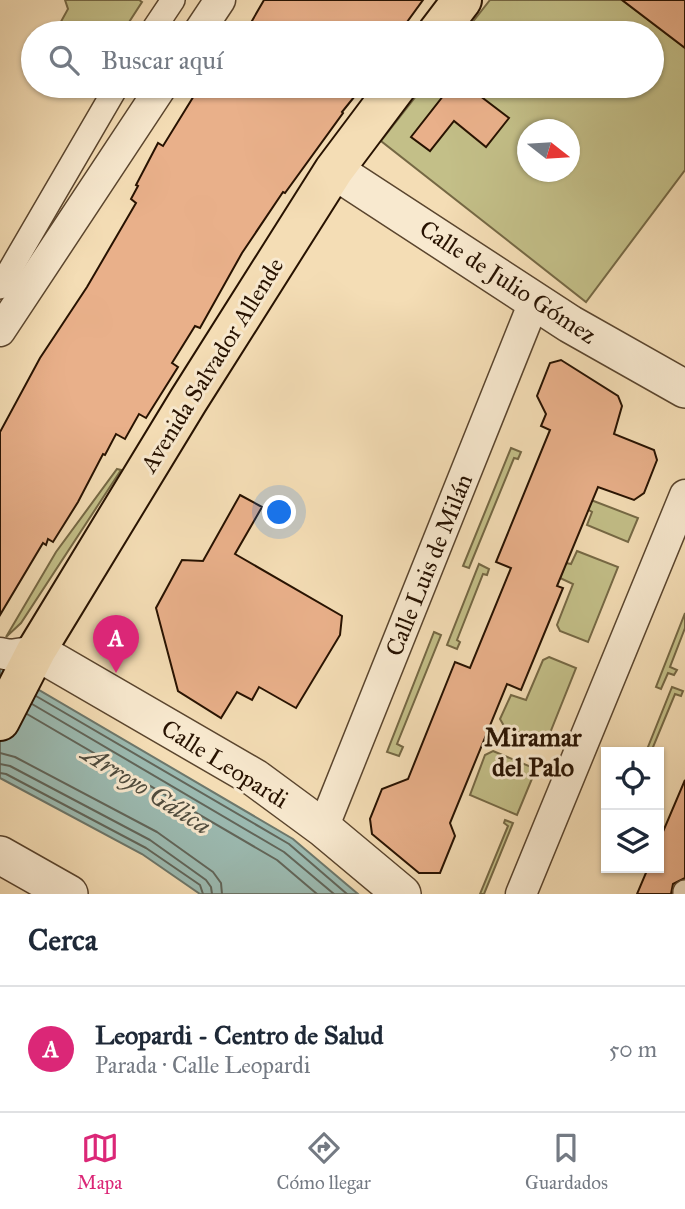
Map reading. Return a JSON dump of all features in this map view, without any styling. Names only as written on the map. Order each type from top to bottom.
[{"type":"main road","points":[[446,21],[462,0]]},
{"type":"main road","name":"Avenida Salvador Allende","points":[[0,721],[18,652],[188,401],[334,170],[388,98]]},
{"type":"street","points":[[159,21],[173,0]]},
{"type":"street","points":[[206,21],[220,0]]},
{"type":"street","points":[[0,287],[110,98]]},
{"type":"street","points":[[0,331],[154,98]]},
{"type":"street","name":"Calle de Julio Gómez","points":[[334,170],[534,302],[685,389]]},
{"type":"street","name":"Calle Luis de Milán","points":[[323,828],[534,302]]},
{"type":"street","points":[[521,894],[685,495]]},
{"type":"street","name":"Calle Leopardi","points":[[18,652],[255,778],[323,828],[402,894]]},
{"type":"street","points":[[0,855],[69,894]]},
{"type":"shaded area","points":[[65,0],[142,2],[130,21],[61,21],[68,9]]},
{"type":"shaded area","points":[[490,0],[622,0],[650,21],[473,21]]},
{"type":"shaded area","points":[[664,32],[685,48],[685,170],[586,302],[381,141],[415,98],[664,98]]},
{"type":"shaded area","points":[[511,448],[521,452],[518,459],[514,458],[469,568],[463,566]]},
{"type":"shaded area","points":[[117,469],[121,470],[21,623],[6,637],[56,552]]},
{"type":"shaded area","points":[[591,500],[638,518],[628,542],[587,525],[592,512],[587,509]]},
{"type":"shaded area","points":[[577,551],[618,567],[588,642],[560,631],[557,625],[573,584],[560,578],[566,563],[571,564]]},
{"type":"shaded area","points":[[479,564],[489,569],[487,575],[483,574],[457,640],[460,642],[457,649],[447,645]]},
{"type":"shaded area","points":[[685,613],[685,628],[670,667],[677,670],[674,675],[668,673],[661,689],[656,687]]},
{"type":"shaded area","points":[[434,632],[441,635],[397,744],[403,747],[399,756],[387,752]]},
{"type":"shaded area","points":[[549,657],[576,668],[546,743],[504,726],[500,719],[511,695],[526,700],[543,660]]},
{"type":"shaded area","points":[[672,687],[683,691],[681,696],[675,694],[653,747],[648,747]]},
{"type":"shaded area","points":[[493,751],[536,769],[517,815],[470,795],[485,755]]},
{"type":"shaded area","points":[[505,820],[513,823],[484,894],[480,894],[508,826],[504,823]]},
{"type":"water","name":"Arroyo Gálica","points":[[0,667],[293,839],[358,894],[200,894],[142,854],[0,778]]},
{"type":"building","points":[[264,0],[423,0],[408,21],[252,21]]},
{"type":"building","points":[[622,0],[685,0],[685,48],[664,32],[664,21],[650,21]]},
{"type":"building","points":[[193,98],[353,98],[285,193],[283,192],[242,253],[200,328],[195,326],[172,363],[178,367],[146,418],[139,414],[125,439],[116,434],[53,542],[48,539],[46,545],[43,543],[0,615],[0,432],[40,358],[87,287],[136,203],[131,199],[138,186],[136,185],[158,143],[163,146]]},
{"type":"building","points":[[442,98],[483,98],[509,118],[486,147],[454,121],[430,151],[411,137]]},
{"type":"building","points":[[561,360],[618,396],[622,406],[614,434],[654,450],[657,460],[644,493],[634,500],[598,487],[557,586],[563,588],[521,690],[507,684],[450,823],[455,836],[440,873],[419,873],[372,834],[370,819],[382,789],[408,779],[455,662],[470,668],[511,568],[496,562],[550,430],[541,426],[546,414],[537,396],[550,363]]},
{"type":"building","points":[[240,495],[262,507],[235,554],[342,616],[340,635],[296,708],[259,687],[252,700],[237,692],[221,718],[178,691],[156,608],[182,560],[203,561]]},
{"type":"building","points":[[685,780],[685,878],[673,884],[671,894],[637,894],[646,873],[664,873],[664,829]]},
{"type":"place","name":"Leopardi - Centro de Salud","points":[[116,673]]},
{"type":"district","name":"Miramar del Palo","points":[[533,752]]}]
